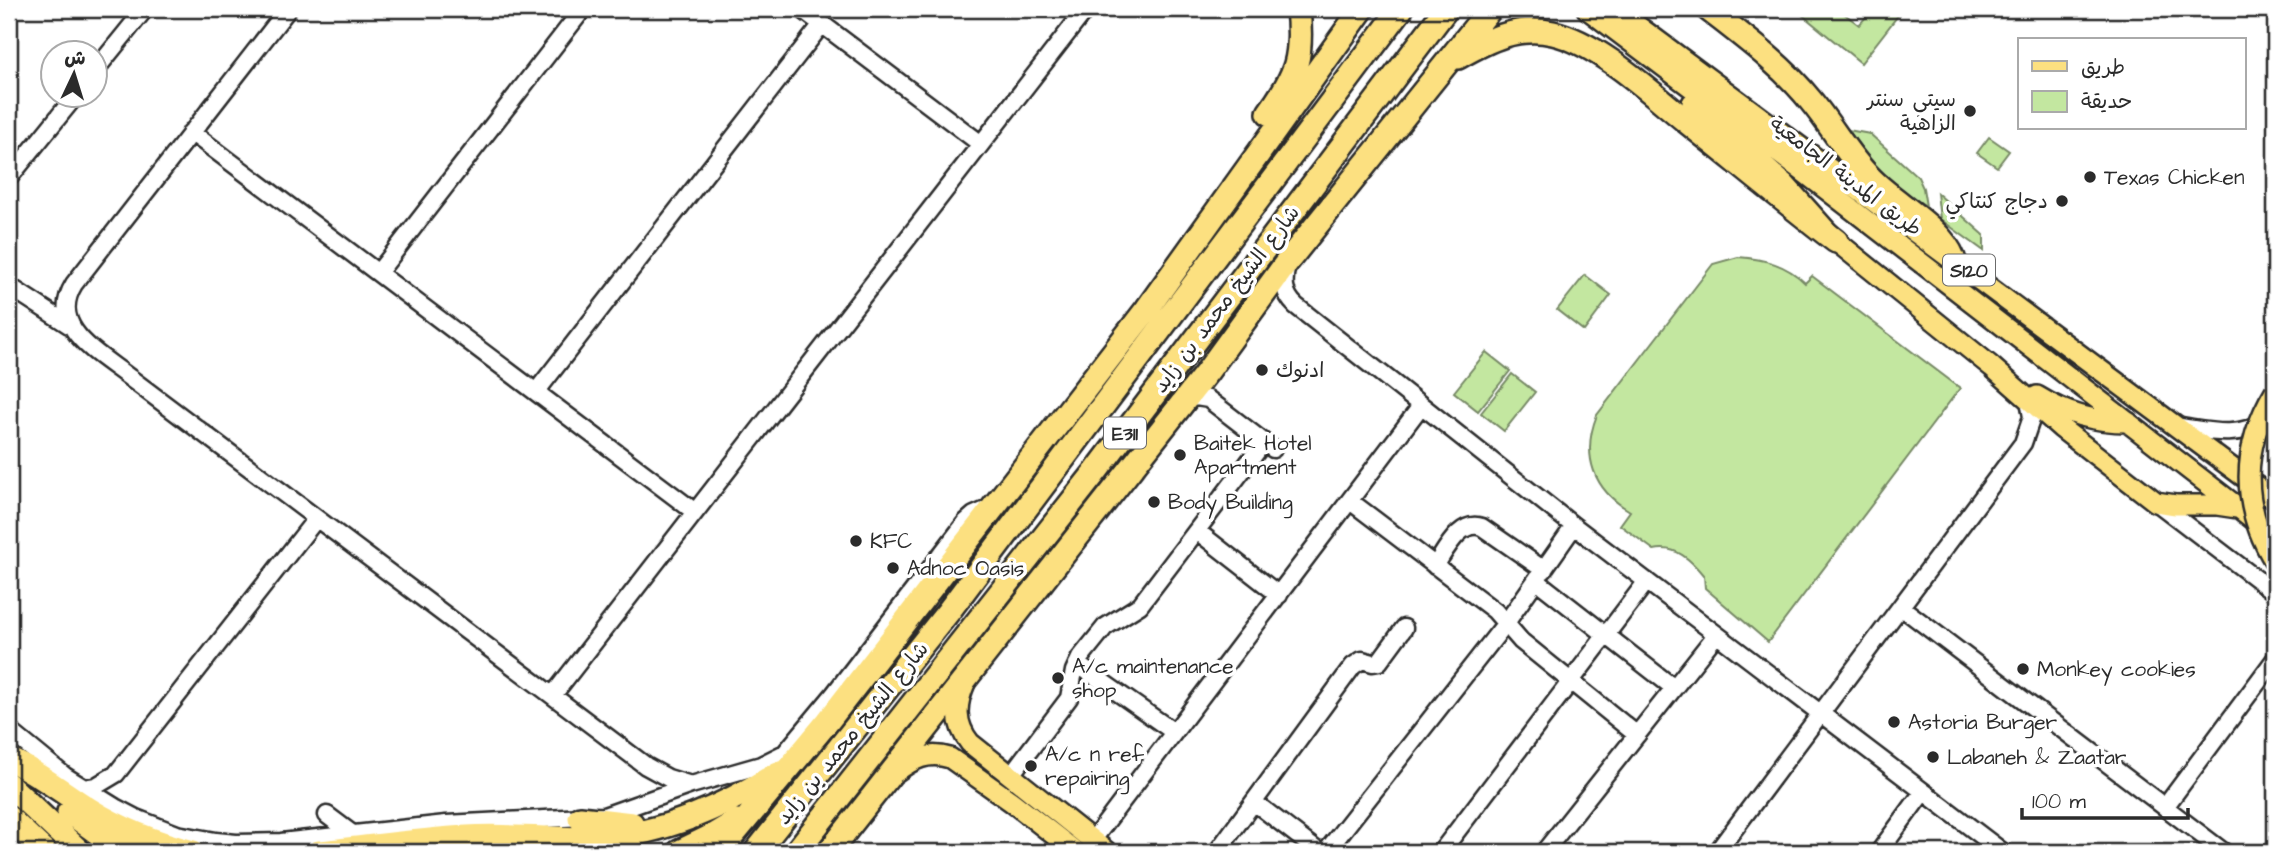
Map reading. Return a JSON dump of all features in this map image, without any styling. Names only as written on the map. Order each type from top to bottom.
[{"type":"highway","points":[[1101,368],[1175,248],[1291,80],[1299,52],[1298,9]]},
{"type":"highway","points":[[719,852],[793,765],[903,616],[995,506],[1155,298],[1362,9]]},
{"type":"highway","name":"شارع الشيخ محمد بن زايد","points":[[756,852],[948,612],[1401,9]]},
{"type":"highway","name":"شارع الشيخ محمد بن زايد","points":[[796,852],[1097,470],[1446,9]]},
{"type":"highway","points":[[832,850],[1184,401],[1287,261],[1490,9]]},
{"type":"highway","points":[[1708,9],[1767,56],[1795,83],[1870,178],[1937,234],[1954,258]]},
{"type":"highway","points":[[1446,64],[1499,35],[1517,32],[1553,33],[1573,40],[1636,81],[1836,241]]},
{"type":"highway","points":[[1097,470],[1123,452],[1147,430],[1206,359],[1240,327]]},
{"type":"highway","points":[[10,759],[75,817],[134,852]]},
{"type":"highway","points":[[10,759],[34,771],[115,824],[167,846],[193,852]]},
{"type":"highway","points":[[321,845],[467,837],[603,838],[626,835],[670,824],[724,803],[793,765]]},
{"type":"highway","points":[[9,785],[80,852]]},
{"type":"highway","points":[[679,852],[712,836],[759,805]]},
{"type":"highway","points":[[9,818],[45,852]]},
{"type":"highway","points":[[580,818],[625,824],[670,824]]},
{"type":"highway","points":[[9,836],[24,852]]},
{"type":"main road","name":"طريق المدينة الجامعية","points":[[1587,9],[1654,49],[1787,139],[1954,258],[2275,499]]},
{"type":"main road","name":"طريق المدينة الجامعية","points":[[1615,9],[1654,49],[2275,536]]},
{"type":"main road","points":[[1654,49],[1675,88],[1786,184],[1836,241],[1992,367],[2061,428],[2156,502],[2217,505],[2239,509]]},
{"type":"main road","points":[[1992,367],[2049,404],[2068,413],[2091,419],[2129,422]]},
{"type":"main road","points":[[2275,391],[2259,421],[2249,463],[2251,505],[2257,528],[2275,562]]},
{"type":"main road","points":[[970,673],[958,701],[957,716],[961,730],[970,743],[1067,822],[1092,848]]},
{"type":"main road","points":[[884,781],[916,758],[942,755],[957,762],[1012,802],[1092,848]]},
{"type":"main road","points":[[1012,802],[1021,797],[1053,818],[1067,822]]},
{"type":"street","points":[[108,55],[145,9]]},
{"type":"street","points":[[69,325],[66,304],[68,293],[74,284],[288,9]]},
{"type":"street","points":[[378,273],[583,9]]},
{"type":"street","points":[[802,9],[981,144]]},
{"type":"street","points":[[553,695],[1086,9]]},
{"type":"street","points":[[536,392],[822,24]]},
{"type":"street","points":[[9,178],[66,108]]},
{"type":"street","points":[[191,132],[695,512]]},
{"type":"street","points":[[1287,261],[1284,285],[1291,302],[1574,526],[2003,852]]},
{"type":"street","points":[[9,286],[69,325],[82,341],[646,766],[668,778],[691,785]]},
{"type":"street","points":[[1010,776],[1069,698],[1077,664],[1105,627],[1140,605],[1269,445],[1208,399],[1196,397],[1184,401]]},
{"type":"street","points":[[2023,443],[2032,417],[2029,400]]},
{"type":"street","points":[[1092,848],[1174,732],[1422,406]]},
{"type":"street","points":[[2180,427],[2226,433],[2244,432],[2261,423],[2275,410]]},
{"type":"street","points":[[1717,852],[2023,443],[2040,429],[2061,428]]},
{"type":"street","points":[[1350,500],[1495,611],[1521,641],[1637,735]]},
{"type":"street","points":[[2156,502],[2275,593]]},
{"type":"street","points":[[84,788],[96,786],[116,774],[316,519]]},
{"type":"street","points":[[1435,566],[1463,528],[1474,524],[1482,527],[1606,635],[1674,688]]},
{"type":"street","points":[[1326,852],[1506,623],[1574,526]]},
{"type":"street","points":[[1197,531],[1279,595]]},
{"type":"street","points":[[1441,852],[1647,581]]},
{"type":"street","points":[[1901,607],[2224,852]]},
{"type":"street","points":[[9,730],[36,754],[115,807],[177,834],[216,841],[321,845],[352,833],[476,822],[604,816],[776,759],[796,741],[903,616]]},
{"type":"street","points":[[1217,852],[1355,663],[1362,660],[1379,662],[1404,628]]},
{"type":"street","points":[[1544,852],[1716,635]]},
{"type":"street","points":[[2165,807],[2275,659]]},
{"type":"street","points":[[1077,664],[1174,732]]},
{"type":"street","points":[[646,766],[654,781],[655,798]]},
{"type":"street","points":[[115,807],[113,785],[116,774]]},
{"type":"street","points":[[1879,852],[1923,792]]},
{"type":"street","points":[[1254,802],[1319,852]]},
{"type":"green space","points":[[1795,9],[1838,9],[1859,25],[1873,9],[1903,9],[1861,63]]},
{"type":"green space","points":[[1848,130],[1870,134],[1918,177],[1926,206],[1882,172]]},
{"type":"green space","points":[[1989,137],[2009,151],[1997,167],[1977,153]]},
{"type":"green space","points":[[1937,193],[1984,235],[1984,251],[1940,219]]},
{"type":"green space","points":[[1738,257],[1774,264],[1790,271],[1805,283],[1812,276],[1960,388],[1768,642],[1705,588],[1704,576],[1688,559],[1669,550],[1654,550],[1620,525],[1630,511],[1607,493],[1599,482],[1591,457],[1592,430],[1597,415],[1713,264]]},
{"type":"green space","points":[[1585,275],[1611,295],[1584,331],[1557,310]]},
{"type":"green space","points":[[1486,352],[1510,371],[1478,411],[1454,392]]},
{"type":"green space","points":[[1512,374],[1535,392],[1504,431],[1481,413]]},
{"type":"place","name":"سيتي سنتر الزاهية","points":[[1970,111]]},
{"type":"place","name":"Texas Chicken","points":[[2090,177]]},
{"type":"place","name":"دجاج كنتاكي","points":[[2062,201]]},
{"type":"place","name":"ادنوك","points":[[1262,370]]},
{"type":"place","name":"Baitek Hotel Apartment","points":[[1180,455]]},
{"type":"place","name":"Body Building","points":[[1154,502]]},
{"type":"place","name":"KFC","points":[[856,541]]},
{"type":"place","name":"Adnoc Oasis","points":[[893,568]]},
{"type":"place","name":"Monkey cookies","points":[[2023,669]]},
{"type":"place","name":"A/c maintenance shop","points":[[1058,678]]},
{"type":"place","name":"Astoria Burger","points":[[1894,722]]},
{"type":"place","name":"Labaneh & Zaatar","points":[[1933,757]]},
{"type":"place","name":"A/c n ref repairing","points":[[1031,766]]}]
